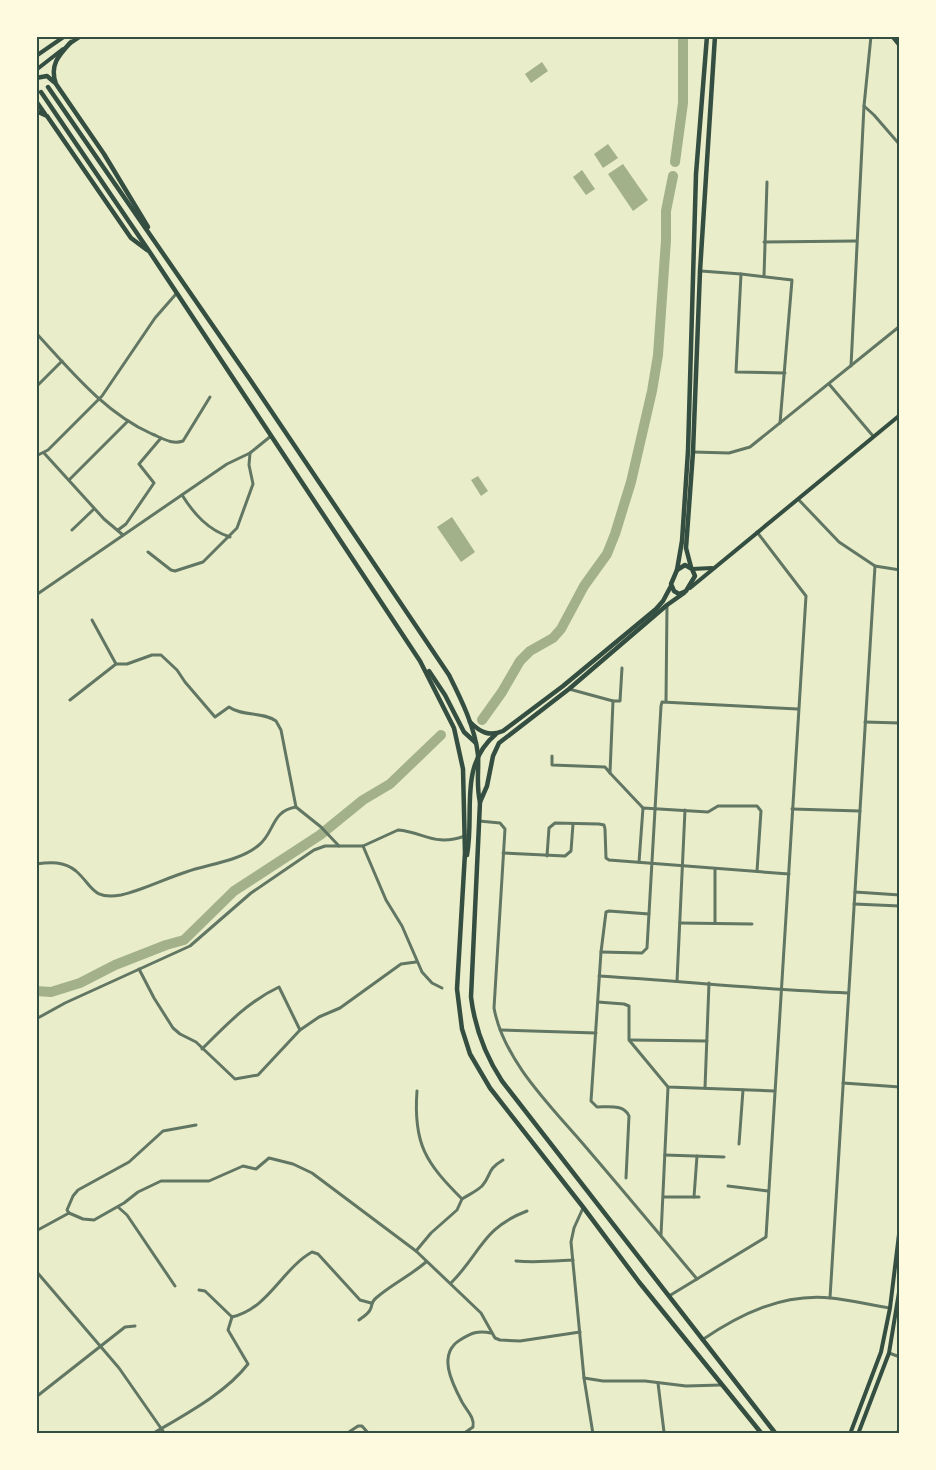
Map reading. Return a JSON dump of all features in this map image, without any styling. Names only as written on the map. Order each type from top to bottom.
[{"type":"main road","points":[[36,56],[65,36]]},
{"type":"main road","points":[[36,70],[81,36]]},
{"type":"main road","points":[[464,875],[469,842],[472,773],[484,746],[496,734],[563,686],[656,609],[663,601],[677,570],[682,541],[688,451],[696,174],[707,36]]},
{"type":"main road","points":[[685,592],[694,578],[686,548],[715,36]]},
{"type":"main road","points":[[892,36],[900,46]]},
{"type":"main road","points":[[56,84],[55,61],[71,42]]},
{"type":"main road","points":[[36,78],[47,76],[56,84],[122,183],[161,250]]},
{"type":"main road","points":[[48,87],[449,675],[465,707],[476,743],[477,789],[480,802],[471,982],[473,1012],[481,1042],[502,1082],[776,1434]]},
{"type":"main road","points":[[40,92],[149,251],[420,661],[446,694],[464,732],[476,743],[484,746],[500,743]]},
{"type":"main road","points":[[36,101],[123,228],[135,243],[149,251]]},
{"type":"main road","points":[[36,111],[47,116]]},
{"type":"main road","points":[[480,802],[487,786],[493,756],[500,743],[569,689],[667,605],[900,415]]},
{"type":"main road","points":[[677,570],[682,566],[712,568]]},
{"type":"main road","points":[[671,586],[676,593],[685,592]]},
{"type":"main road","points":[[420,661],[454,728],[461,755],[465,837],[457,989],[459,1016],[465,1042],[490,1088],[639,1282],[761,1434]]},
{"type":"main road","points":[[469,721],[481,732],[496,734]]},
{"type":"main road","points":[[850,1434],[882,1353],[900,1226]]},
{"type":"main road","points":[[858,1434],[889,1353],[900,1286]]},
{"type":"street","points":[[851,366],[864,106],[871,36]]},
{"type":"street","points":[[864,106],[900,145]]},
{"type":"street","points":[[764,277],[767,182]]},
{"type":"street","points":[[764,242],[856,241]]},
{"type":"street","points":[[700,271],[741,273],[792,280],[780,423]]},
{"type":"street","points":[[741,273],[736,372],[784,373]]},
{"type":"street","points":[[36,456],[44,453],[99,399],[155,318],[176,294]]},
{"type":"street","points":[[693,452],[729,453],[750,447],[900,327]]},
{"type":"street","points":[[36,333],[99,399],[128,421],[161,438],[177,443],[183,441],[210,397]]},
{"type":"street","points":[[36,387],[62,361]]},
{"type":"street","points":[[829,384],[873,436]]},
{"type":"street","points":[[69,480],[128,421]]},
{"type":"street","points":[[36,595],[227,464],[250,453],[271,436]]},
{"type":"street","points":[[118,530],[126,524],[154,483],[139,464],[161,438]]},
{"type":"street","points":[[44,453],[94,509],[123,535]]},
{"type":"street","points":[[148,552],[175,571],[203,562],[230,537],[237,528],[253,484],[249,465],[250,453]]},
{"type":"street","points":[[182,495],[203,522],[213,530],[230,537]]},
{"type":"street","points":[[798,499],[839,542],[875,566],[900,570]]},
{"type":"street","points":[[72,530],[94,509]]},
{"type":"street","points":[[669,1296],[766,1237],[806,596],[757,532]]},
{"type":"street","points":[[830,1298],[875,566]]},
{"type":"street","points":[[666,701],[667,605]]},
{"type":"street","points":[[92,620],[116,664]]},
{"type":"street","points":[[70,699],[116,664],[128,664],[152,655],[162,655],[215,717],[229,707],[239,713],[263,716],[276,721],[281,730],[296,807],[330,835],[339,846]]},
{"type":"street","points":[[569,689],[620,701],[622,668]]},
{"type":"street","points":[[610,772],[614,701]]},
{"type":"street","points":[[601,952],[645,951],[662,702],[798,709]]},
{"type":"street","points":[[865,722],[900,723]]},
{"type":"street","points":[[552,756],[552,765],[605,767],[643,808],[708,812],[718,806],[757,806],[759,808],[757,871]]},
{"type":"street","points":[[36,864],[47,862],[63,864],[77,872],[98,894],[120,895],[188,871],[223,862],[252,850],[264,840],[275,820],[285,809],[296,807]]},
{"type":"street","points":[[639,862],[643,808]]},
{"type":"street","points":[[792,809],[860,811]]},
{"type":"street","points":[[676,981],[685,810]]},
{"type":"street","points":[[479,821],[500,823],[505,828],[494,1008],[510,1053],[540,1093],[697,1279]]},
{"type":"street","points":[[503,853],[569,855],[573,824]]},
{"type":"street","points":[[547,856],[551,825],[604,825],[606,858],[609,860],[789,874]]},
{"type":"street","points":[[36,1019],[64,1003],[190,946],[251,893],[314,850],[325,846],[363,846],[398,830],[430,839],[454,840],[465,837]]},
{"type":"street","points":[[363,846],[378,884],[402,926],[416,962],[432,983],[442,988]]},
{"type":"street","points":[[715,870],[715,923]]},
{"type":"street","points":[[855,892],[900,895]]},
{"type":"street","points":[[854,904],[900,906]]},
{"type":"street","points":[[626,1178],[629,1116],[627,1111],[623,1108],[597,1107],[591,1101],[601,952],[606,912],[649,914]]},
{"type":"street","points":[[680,923],[752,924]]},
{"type":"street","points":[[138,969],[173,1028],[196,1042],[235,1079],[258,1075],[300,1030],[319,1017],[340,1008],[401,964],[416,962]]},
{"type":"street","points":[[599,976],[848,993]]},
{"type":"street","points":[[705,1088],[709,983]]},
{"type":"street","points":[[202,1048],[246,1008],[279,987],[300,1030]]},
{"type":"street","points":[[598,1002],[629,1006],[629,1040],[668,1087],[661,1236]]},
{"type":"street","points":[[500,1030],[596,1034]]},
{"type":"street","points":[[629,1040],[706,1041]]},
{"type":"street","points":[[843,1083],[900,1087]]},
{"type":"street","points":[[668,1087],[774,1092]]},
{"type":"street","points":[[739,1144],[743,1090]]},
{"type":"street","points":[[417,1091],[415,1115],[422,1148],[436,1173],[462,1200]]},
{"type":"street","points":[[69,1213],[67,1210],[69,1204],[78,1190],[129,1162],[157,1134],[168,1128],[196,1125]]},
{"type":"street","points":[[665,1155],[724,1157]]},
{"type":"street","points":[[694,1197],[697,1156]]},
{"type":"street","points":[[69,1213],[89,1221],[101,1217],[138,1192],[161,1181],[209,1181],[243,1166],[256,1169],[269,1158],[294,1164],[312,1173],[416,1251],[481,1313],[492,1333],[500,1340],[550,1337],[580,1332]]},
{"type":"street","points":[[416,1251],[431,1233],[457,1210],[462,1200],[482,1186],[494,1165],[503,1160]]},
{"type":"street","points":[[728,1186],[768,1191]]},
{"type":"street","points":[[664,1197],[699,1197]]},
{"type":"street","points":[[118,1207],[127,1215],[175,1287]]},
{"type":"street","points":[[583,1207],[571,1242],[584,1378],[592,1434]]},
{"type":"street","points":[[451,1283],[493,1230],[507,1219],[527,1211]]},
{"type":"street","points":[[36,1231],[69,1213]]},
{"type":"street","points":[[232,1317],[256,1305],[292,1268],[312,1252],[318,1254],[360,1300],[371,1303]]},
{"type":"street","points":[[516,1261],[532,1263],[573,1260]]},
{"type":"street","points":[[359,1320],[369,1311],[371,1303],[393,1284],[410,1276],[426,1262]]},
{"type":"street","points":[[36,1271],[119,1368],[165,1434]]},
{"type":"street","points":[[199,1290],[205,1291],[232,1317]]},
{"type":"street","points":[[702,1340],[728,1322],[772,1304],[802,1299],[830,1298],[890,1308]]},
{"type":"street","points":[[152,1434],[201,1404],[230,1382],[248,1364],[228,1330],[232,1317]]},
{"type":"street","points":[[36,1396],[126,1327],[135,1326]]},
{"type":"street","points":[[462,1434],[473,1427],[473,1420],[453,1383],[447,1363],[448,1354],[453,1344],[472,1333],[479,1331],[492,1333]]},
{"type":"street","points":[[889,1353],[900,1357]]},
{"type":"street","points":[[584,1378],[686,1386],[721,1385]]},
{"type":"street","points":[[658,1383],[664,1432]]},
{"type":"street","points":[[346,1434],[362,1426],[369,1434]]},
{"type":"shaded area","points":[[542,62],[548,71],[531,83],[525,74]]},
{"type":"shaded area","points":[[608,144],[618,158],[603,168],[594,154]]},
{"type":"shaded area","points":[[623,164],[648,200],[633,211],[608,174]]},
{"type":"shaded area","points":[[582,170],[595,189],[586,195],[573,177]]},
{"type":"shaded area","points":[[478,476],[488,491],[481,496],[471,480]]},
{"type":"shaded area","points":[[452,517],[475,552],[461,562],[437,527]]},
{"type":"waterway","points":[[675,162],[683,103],[683,36]]},
{"type":"waterway","points":[[482,720],[520,661],[530,651],[553,638],[561,629],[584,586],[607,554],[615,534],[631,482],[658,355],[666,211],[673,176]]},
{"type":"waterway","points":[[36,991],[51,992],[80,983],[115,965],[184,940],[234,891],[320,835],[363,800],[390,784],[441,735]]},
{"type":"waterway","points":[[894,1434],[900,1428]]}]
